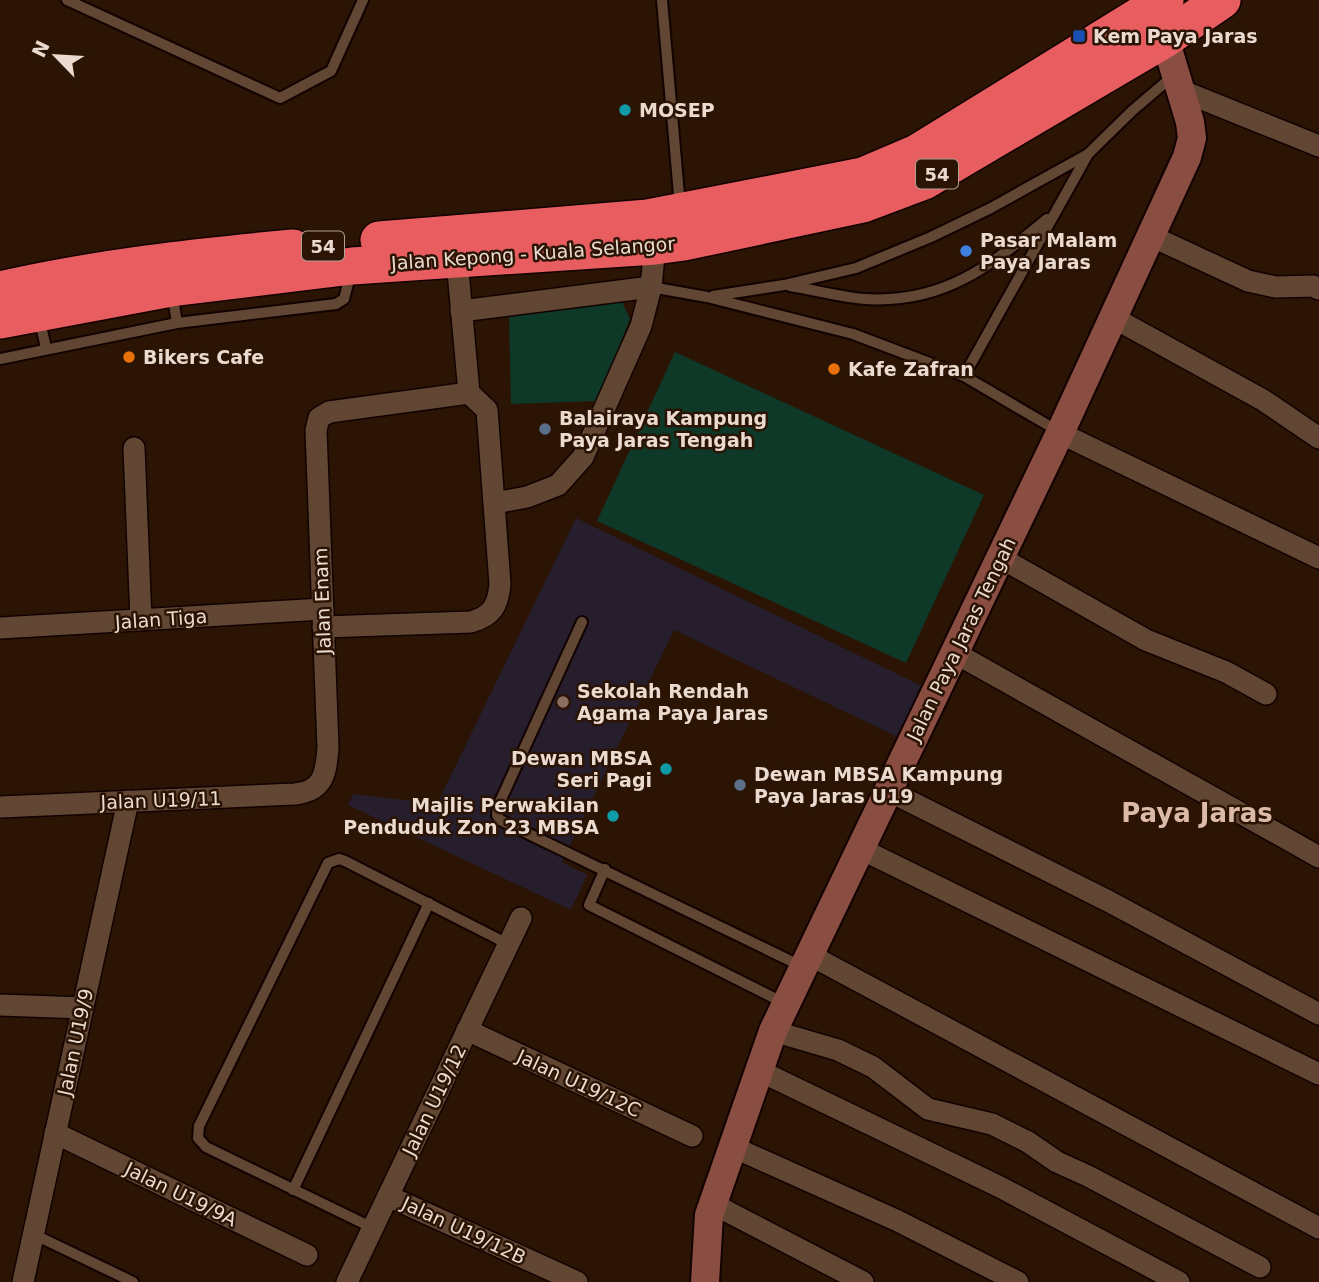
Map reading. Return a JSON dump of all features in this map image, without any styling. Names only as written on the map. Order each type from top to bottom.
[{"type":"highway","name":"Jalan Kepong - Kuala Selangor","points":[[0,290],[162,261],[677,231],[863,176],[917,153],[1166,0]]},
{"type":"highway","name":"Jalan Kepong - Kuala Selangor","points":[[0,320],[171,288],[352,266],[457,260],[863,204],[924,181],[1165,39],[1222,0]]},
{"type":"street","name":"Jalan Paya Jaras Tengah","points":[[705,1282],[709,1215],[773,1031],[1114,318],[1187,157],[1192,138],[1190,122],[1165,39]]},
{"type":"street","points":[[1178,82],[1319,146]]},
{"type":"street","points":[[457,260],[469,393],[487,410],[495,503],[527,497],[558,485],[583,457],[641,326],[651,286],[677,231]]},
{"type":"street","points":[[1151,236],[1248,281],[1276,287],[1313,286],[1319,289]]},
{"type":"street","points":[[461,311],[651,286]]},
{"type":"street","points":[[1114,318],[1263,400],[1319,438]]},
{"type":"street","name":"Jalan Enam","points":[[320,784],[326,768],[328,747],[316,430],[319,418],[329,412],[469,393]]},
{"type":"street","points":[[1060,432],[1319,558]]},
{"type":"street","points":[[134,448],[141,620]]},
{"type":"street","name":"Jalan Tiga","points":[[0,628],[141,620],[323,618],[471,622],[493,612],[499,599],[495,503]]},
{"type":"street","points":[[1000,558],[1146,640],[1226,672],[1266,694]]},
{"type":"street","points":[[955,653],[1319,856]]},
{"type":"street","name":"Jalan U19/11","points":[[0,807],[295,794],[308,793],[320,784]]},
{"type":"street","points":[[889,790],[1108,901],[1319,1014]]},
{"type":"street","name":"Jalan U19/9","points":[[23,1282],[128,801]]},
{"type":"street","points":[[861,849],[1319,1074]]},
{"type":"street","name":"Jalan U19/12","points":[[347,1282],[521,918]]},
{"type":"street","points":[[807,961],[1319,1228]]},
{"type":"street","points":[[0,1005],[83,1008]]},
{"type":"street","name":"Jalan U19/12C","points":[[467,1030],[692,1136]]},
{"type":"street","points":[[773,1031],[838,1050],[873,1067],[928,1109],[992,1124],[1028,1142],[1057,1162],[1260,1267]]},
{"type":"street","points":[[760,1071],[1000,1187],[1179,1282]]},
{"type":"street","name":"Jalan U19/9A","points":[[55,1133],[307,1255]]},
{"type":"street","points":[[733,1147],[898,1221],[1018,1282]]},
{"type":"street","name":"Jalan U19/12B","points":[[388,1196],[577,1282]]},
{"type":"street","points":[[713,1204],[863,1282]]},
{"type":"lane","points":[[67,0],[280,98],[331,71],[363,0]]},
{"type":"lane","points":[[662,0],[677,231]]},
{"type":"lane","points":[[964,376],[1088,154],[1133,110],[1178,82]]},
{"type":"lane","points":[[707,297],[784,285],[856,268],[931,237],[991,208],[1088,154]]},
{"type":"lane","points":[[784,285],[865,299],[913,297],[957,284],[996,261],[1052,215]]},
{"type":"lane","points":[[0,359],[177,323],[336,304],[344,299],[352,266]]},
{"type":"lane","points":[[651,286],[707,297],[853,334],[964,376],[1060,432]]},
{"type":"lane","points":[[171,288],[177,323]]},
{"type":"lane","points":[[38,312],[46,348]]},
{"type":"lane","points":[[582,622],[496,811],[500,820],[807,961]]},
{"type":"lane","points":[[373,1228],[206,1147],[198,1138],[199,1126],[328,863],[339,859],[345,861],[508,944]]},
{"type":"lane","points":[[605,869],[589,905],[786,1004]]},
{"type":"lane","points":[[293,1190],[429,903]]},
{"type":"lane","points":[[33,1234],[133,1282]]},
{"type":"shaded area","name":"Sekolah Rendah Agama Paya Jaras","points":[[576,518],[926,688],[902,739],[674,630],[562,862],[587,875],[571,910],[348,805],[353,794],[437,804]]},
{"type":"green space","points":[[621,300],[630,319],[597,401],[511,404],[509,312]]},
{"type":"green space","points":[[675,352],[984,495],[906,663],[597,521]]},
{"type":"place","name":"Kem Paya Jaras","points":[[1079,36]]},
{"type":"place","name":"MOSEP","points":[[625,110]]},
{"type":"place","name":"Pasar Malam Paya Jaras","points":[[966,251]]},
{"type":"place","name":"Bikers Cafe","points":[[129,357]]},
{"type":"place","name":"Kafe Zafran","points":[[834,369]]},
{"type":"place","name":"Balairaya Kampung Paya Jaras Tengah","points":[[545,429]]},
{"type":"place","name":"Sekolah Rendah Agama Paya Jaras","points":[[563,702]]},
{"type":"place","name":"Dewan MBSA Seri Pagi","points":[[666,769]]},
{"type":"place","name":"Dewan MBSA Kampung Paya Jaras U19","points":[[740,785]]},
{"type":"place","name":"Majlis Perwakilan Penduduk Zon 23 MBSA","points":[[613,816]]},
{"type":"district","name":"Paya Jaras","points":[[1197,813]]}]
